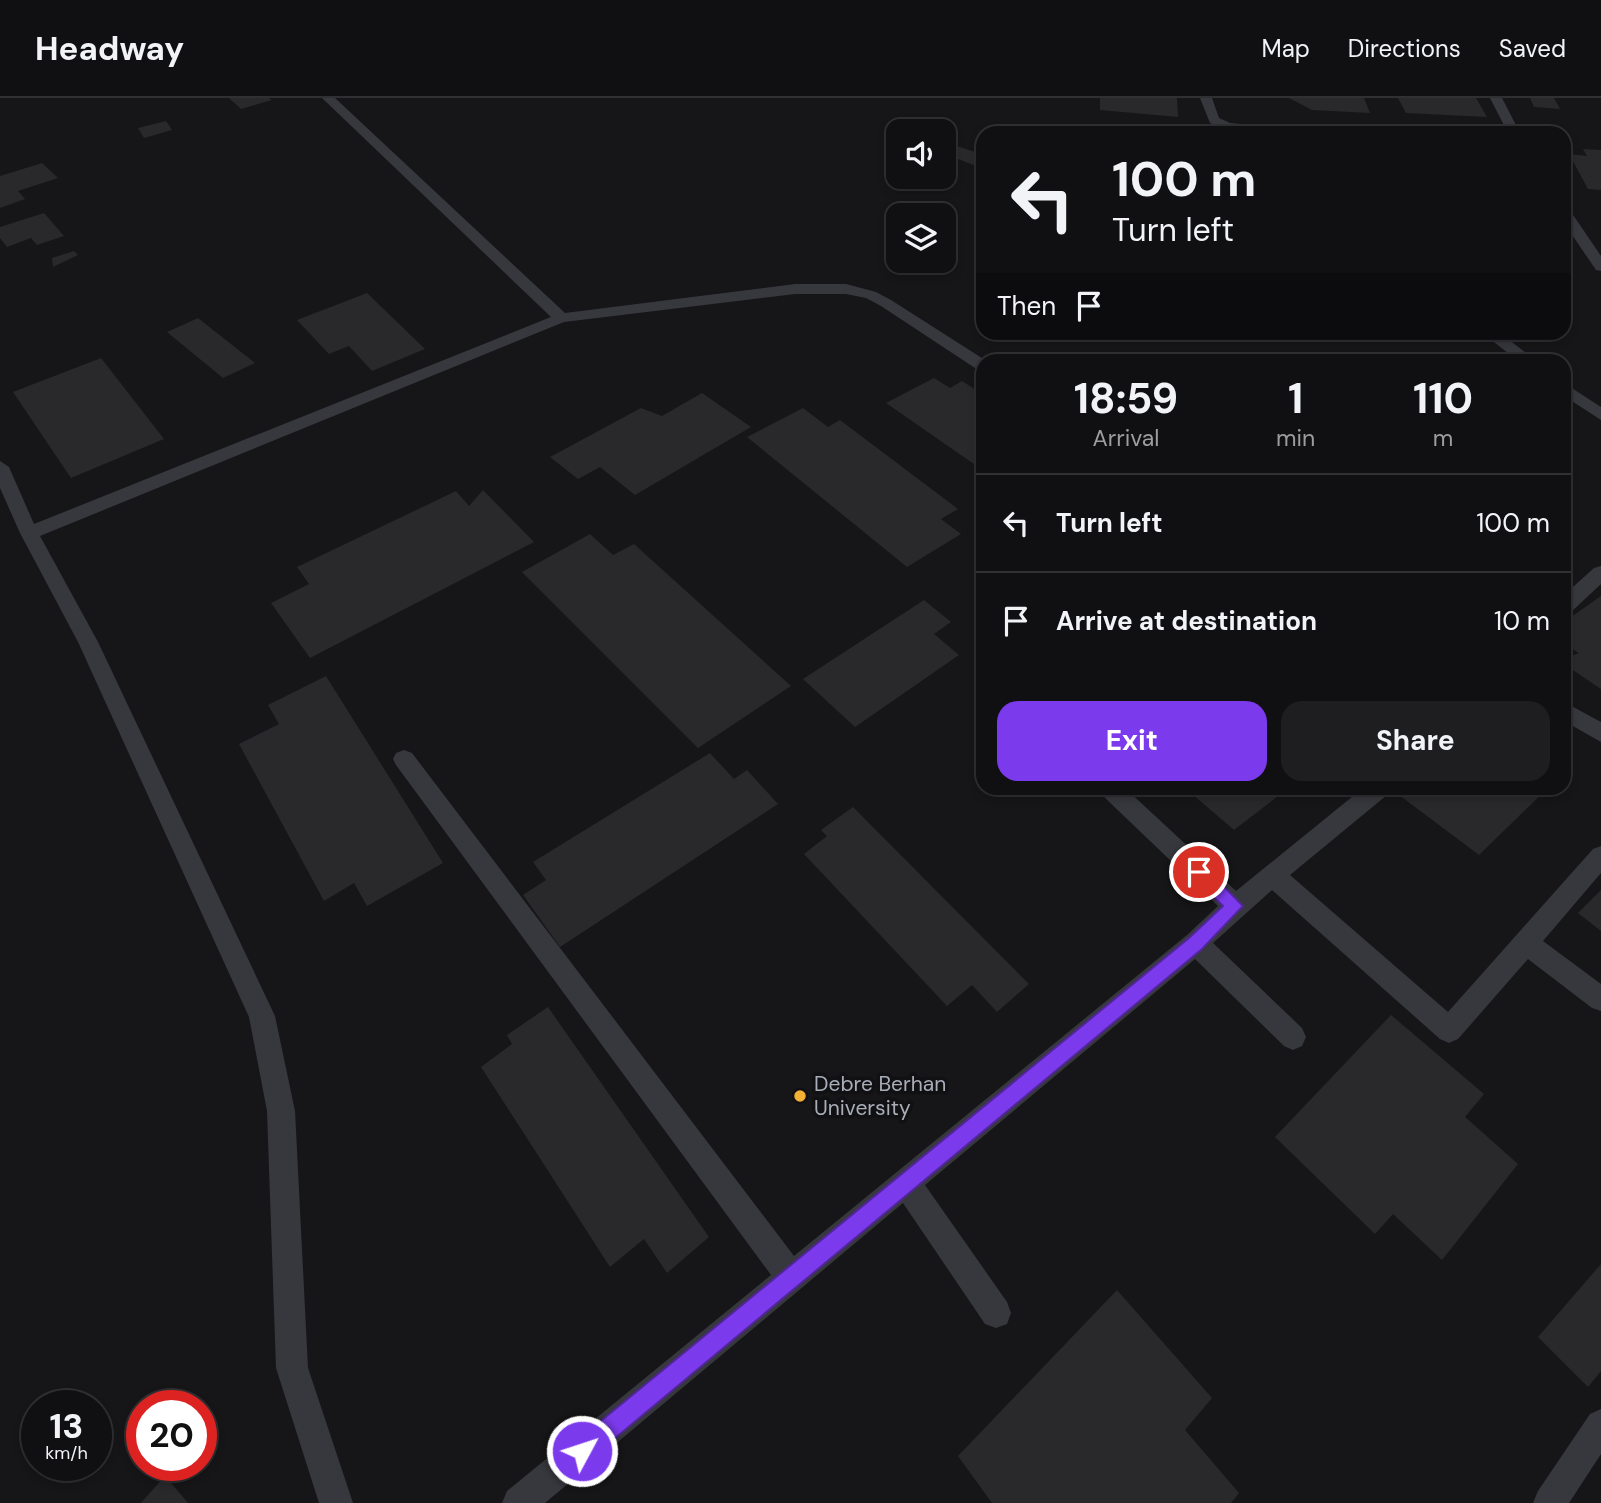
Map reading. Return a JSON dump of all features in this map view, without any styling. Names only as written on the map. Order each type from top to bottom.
[{"type":"lane","points":[[328,98],[561,318]]},
{"type":"lane","points":[[1206,98],[1214,120],[1225,126]]},
{"type":"lane","points":[[1496,98],[1510,126]]},
{"type":"lane","points":[[1571,222],[1601,267]]},
{"type":"lane","points":[[30,533],[561,318],[795,289],[846,289],[878,299],[976,362]]},
{"type":"lane","points":[[1499,340],[1519,354]]},
{"type":"lane","points":[[1571,393],[1601,415]]},
{"type":"lane","points":[[0,467],[30,533],[88,642],[262,1016],[281,1111],[292,1368],[336,1503]]},
{"type":"lane","points":[[1571,601],[1601,573]]},
{"type":"lane","points":[[1571,714],[1601,733]]},
{"type":"lane","points":[[404,759],[792,1278]]},
{"type":"lane","points":[[1117,795],[1234,906]]},
{"type":"lane","points":[[519,1503],[1196,943],[1234,906],[1370,795]]},
{"type":"lane","points":[[1272,875],[1449,1030],[1601,856]]},
{"type":"lane","points":[[1196,943],[1293,1037]]},
{"type":"lane","points":[[1526,943],[1601,999]]},
{"type":"lane","points":[[906,1182],[996,1313]]},
{"type":"lane","points":[[1550,1503],[1601,1425]]},
{"type":"building","points":[[229,98],[269,98],[272,100],[241,109]]},
{"type":"building","points":[[1100,98],[1177,98],[1178,117],[1100,110]]},
{"type":"building","points":[[1289,98],[1364,98],[1370,113],[1312,110]]},
{"type":"building","points":[[1398,98],[1476,98],[1487,117],[1406,113]]},
{"type":"building","points":[[1530,98],[1554,98],[1560,109],[1534,107]]},
{"type":"building","points":[[166,121],[172,130],[144,138],[138,128]]},
{"type":"building","points":[[956,147],[976,152],[976,166],[956,158]]},
{"type":"building","points":[[1583,149],[1601,150],[1601,190],[1588,189],[1571,154],[1587,156]]},
{"type":"building","points":[[42,163],[58,178],[18,191],[25,199],[0,208],[0,176]]},
{"type":"building","points":[[44,213],[64,236],[37,245],[31,238],[7,247],[0,238],[0,227]]},
{"type":"building","points":[[74,251],[78,255],[53,267],[52,258]]},
{"type":"building","points":[[367,293],[425,349],[372,371],[349,346],[329,354],[297,320]]},
{"type":"building","points":[[198,318],[255,363],[223,378],[167,332]]},
{"type":"building","points":[[101,358],[164,439],[71,478],[13,392]]},
{"type":"building","points":[[934,378],[950,388],[962,381],[976,390],[976,465],[886,403]]},
{"type":"building","points":[[702,393],[751,427],[635,495],[600,467],[578,479],[550,457],[641,408],[662,416]]},
{"type":"building","points":[[803,408],[828,427],[840,420],[958,509],[941,519],[961,534],[907,567],[747,437]]},
{"type":"building","points":[[483,490],[534,542],[310,658],[271,603],[309,584],[297,567],[456,491],[469,506]]},
{"type":"building","points":[[590,534],[613,555],[634,544],[791,686],[698,748],[522,572]]},
{"type":"building","points":[[1601,596],[1601,689],[1571,669],[1571,656],[1579,653],[1571,648],[1571,617]]},
{"type":"building","points":[[924,600],[951,622],[934,634],[959,655],[855,727],[803,679]]},
{"type":"building","points":[[326,676],[443,863],[367,906],[354,883],[324,901],[239,744],[279,724],[268,705]]},
{"type":"building","points":[[710,753],[734,779],[747,770],[778,804],[560,947],[523,895],[546,880],[533,862]]},
{"type":"building","points":[[1193,795],[1279,795],[1234,830]]},
{"type":"building","points":[[1399,795],[1541,795],[1479,855]]},
{"type":"building","points":[[853,807],[1029,984],[997,1012],[972,985],[947,1006],[804,854],[827,836],[821,830]]},
{"type":"building","points":[[1601,890],[1601,931],[1578,913]]},
{"type":"building","points":[[548,1007],[709,1237],[667,1273],[644,1239],[610,1267],[481,1067],[512,1044],[507,1035]]},
{"type":"building","points":[[1391,1015],[1484,1094],[1465,1117],[1518,1164],[1442,1260],[1393,1214],[1375,1234],[1275,1137]]},
{"type":"building","points":[[1601,1264],[1601,1371],[1588,1387],[1538,1337]]},
{"type":"building","points":[[1117,1290],[1212,1398],[1185,1430],[1239,1493],[1231,1503],[992,1503],[958,1456]]},
{"type":"building","points":[[161,1481],[169,1481],[188,1503],[141,1503]]},
{"type":"place","name":"Debre Berhan University","points":[[800,1096]]},
{"type":"route","points":[[582,1451],[1196,943],[1234,906],[1199,872]]}]
